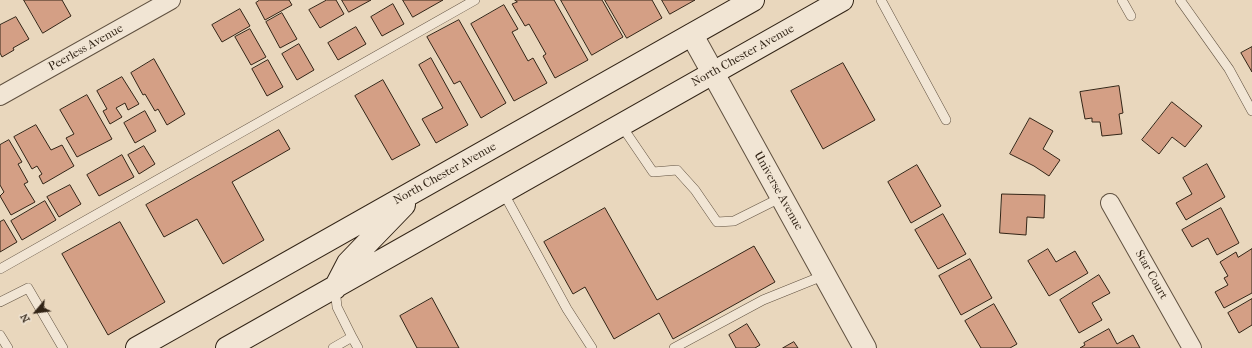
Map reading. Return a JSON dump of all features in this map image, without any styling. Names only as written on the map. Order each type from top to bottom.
[{"type":"main road","name":"North Chester Avenue","points":[[137,348],[151,343],[422,187],[753,0]]},
{"type":"main road","name":"North Chester Avenue","points":[[227,348],[842,0]]},
{"type":"main road","name":"Universe Avenue","points":[[692,35],[865,348]]},
{"type":"main road","points":[[335,288],[348,263],[422,187]]},
{"type":"street","name":"Peerless Avenue","points":[[0,96],[171,0]]},
{"type":"street","name":"Star Court","points":[[1110,203],[1192,348]]},
{"type":"lane","points":[[0,269],[475,0]]},
{"type":"lane","points":[[880,0],[946,120]]},
{"type":"lane","points":[[1122,0],[1131,16]]},
{"type":"lane","points":[[1180,0],[1229,69],[1252,111]]},
{"type":"lane","points":[[621,124],[653,172],[677,170],[695,190],[717,222],[734,221],[782,197]]},
{"type":"lane","points":[[503,192],[567,309],[592,348]]},
{"type":"lane","points":[[674,348],[763,300],[825,275]]},
{"type":"lane","points":[[0,302],[28,288],[63,348]]},
{"type":"lane","points":[[335,288],[337,307],[358,348]]},
{"type":"lane","points":[[0,334],[8,348]]},
{"type":"lane","points":[[333,348],[352,337]]},
{"type":"building","points":[[24,0],[62,0],[71,16],[43,33]]},
{"type":"building","points":[[260,0],[289,0],[292,5],[265,20],[256,3]]},
{"type":"building","points":[[327,0],[336,0],[344,14],[320,28],[309,10]]},
{"type":"building","points":[[342,0],[371,0],[349,12]]},
{"type":"building","points":[[403,0],[443,0],[413,17]]},
{"type":"building","points":[[515,0],[554,0],[588,60],[555,78],[543,56],[546,54],[529,24],[525,26],[512,4],[517,2]]},
{"type":"building","points":[[561,0],[602,0],[623,37],[592,55]]},
{"type":"building","points":[[605,0],[652,0],[662,18],[627,38]]},
{"type":"building","points":[[662,0],[695,0],[670,14]]},
{"type":"building","points":[[393,4],[404,24],[382,36],[371,17]]},
{"type":"building","points":[[504,5],[518,29],[512,32],[528,61],[533,58],[547,83],[514,101],[471,24]]},
{"type":"building","points":[[240,9],[250,26],[222,42],[212,25]]},
{"type":"building","points":[[282,13],[297,39],[280,48],[266,22]]},
{"type":"building","points":[[16,17],[29,39],[13,48],[14,50],[2,57],[0,53],[0,25]]},
{"type":"building","points":[[459,20],[506,103],[481,118],[460,81],[454,84],[427,37]]},
{"type":"building","points":[[356,27],[366,44],[338,60],[328,43]]},
{"type":"building","points":[[250,29],[266,57],[251,65],[235,37]]},
{"type":"building","points":[[299,44],[314,70],[297,80],[282,54]]},
{"type":"building","points":[[1252,47],[1252,72],[1241,53]]},
{"type":"building","points":[[431,58],[468,125],[436,143],[422,119],[443,108],[419,65]]},
{"type":"building","points":[[154,59],[185,114],[167,125],[158,109],[155,111],[145,94],[143,95],[131,73]]},
{"type":"building","points":[[268,60],[283,87],[267,96],[252,69]]},
{"type":"building","points":[[843,63],[875,120],[823,149],[791,91]]},
{"type":"building","points":[[122,77],[139,104],[128,110],[125,103],[116,108],[122,117],[110,124],[103,111],[107,109],[97,91]]},
{"type":"building","points":[[383,80],[420,145],[392,160],[355,96]]},
{"type":"building","points":[[1119,86],[1123,113],[1119,114],[1122,134],[1102,136],[1100,122],[1092,122],[1092,118],[1085,119],[1080,92]]},
{"type":"building","points":[[87,95],[112,139],[77,157],[66,138],[74,134],[60,110]]},
{"type":"building","points":[[1172,102],[1202,126],[1185,147],[1172,137],[1159,154],[1142,140]]},
{"type":"building","points":[[145,111],[156,131],[135,143],[124,123]]},
{"type":"building","points":[[1030,118],[1053,131],[1043,149],[1060,160],[1049,176],[1034,166],[1010,154]]},
{"type":"building","points":[[36,125],[51,150],[62,145],[74,166],[43,184],[39,176],[42,174],[37,166],[32,169],[14,137]]},
{"type":"building","points":[[279,130],[290,149],[232,182],[264,240],[223,264],[197,219],[164,237],[146,205]]},
{"type":"building","points":[[9,140],[22,162],[18,164],[28,182],[24,184],[35,202],[11,215],[0,196],[4,192],[0,185],[0,145]]},
{"type":"building","points":[[144,146],[155,164],[139,174],[128,155]]},
{"type":"building","points":[[122,155],[134,177],[99,196],[87,175]]},
{"type":"building","points":[[1207,164],[1225,197],[1186,220],[1176,203],[1192,194],[1183,178]]},
{"type":"building","points":[[917,165],[941,206],[911,223],[888,182]]},
{"type":"building","points":[[70,185],[81,204],[59,217],[47,197]]},
{"type":"building","points":[[1002,194],[1045,195],[1044,218],[1027,217],[1026,235],[1000,233]]},
{"type":"building","points":[[45,201],[56,220],[22,240],[11,221]]},
{"type":"building","points":[[605,208],[657,300],[754,246],[775,282],[673,339],[659,313],[614,339],[585,287],[573,294],[544,242]]},
{"type":"building","points":[[1221,208],[1239,243],[1217,255],[1208,238],[1192,247],[1182,230]]},
{"type":"building","points":[[943,214],[966,254],[938,269],[915,230]]},
{"type":"building","points":[[4,220],[17,242],[0,252],[0,222]]},
{"type":"building","points":[[120,222],[165,302],[108,335],[62,254]]},
{"type":"building","points":[[1048,249],[1056,262],[1075,251],[1088,273],[1049,296],[1028,261]]},
{"type":"building","points":[[1252,249],[1252,293],[1224,308],[1215,292],[1228,285],[1224,278],[1228,276],[1220,262],[1236,252],[1238,257]]},
{"type":"building","points":[[970,259],[992,298],[961,315],[939,276]]},
{"type":"building","points":[[1099,275],[1110,293],[1092,303],[1102,320],[1079,333],[1060,300]]},
{"type":"building","points":[[432,298],[459,348],[417,348],[400,316]]},
{"type":"building","points":[[1252,299],[1252,325],[1239,333],[1228,313]]},
{"type":"building","points":[[994,304],[1017,344],[1010,348],[981,348],[965,321]]},
{"type":"building","points":[[747,324],[760,345],[755,348],[736,348],[729,335]]},
{"type":"building","points":[[1109,329],[1117,344],[1133,335],[1140,348],[1080,348],[1085,345],[1084,343]]},
{"type":"building","points":[[794,342],[798,348],[783,348]]}]
